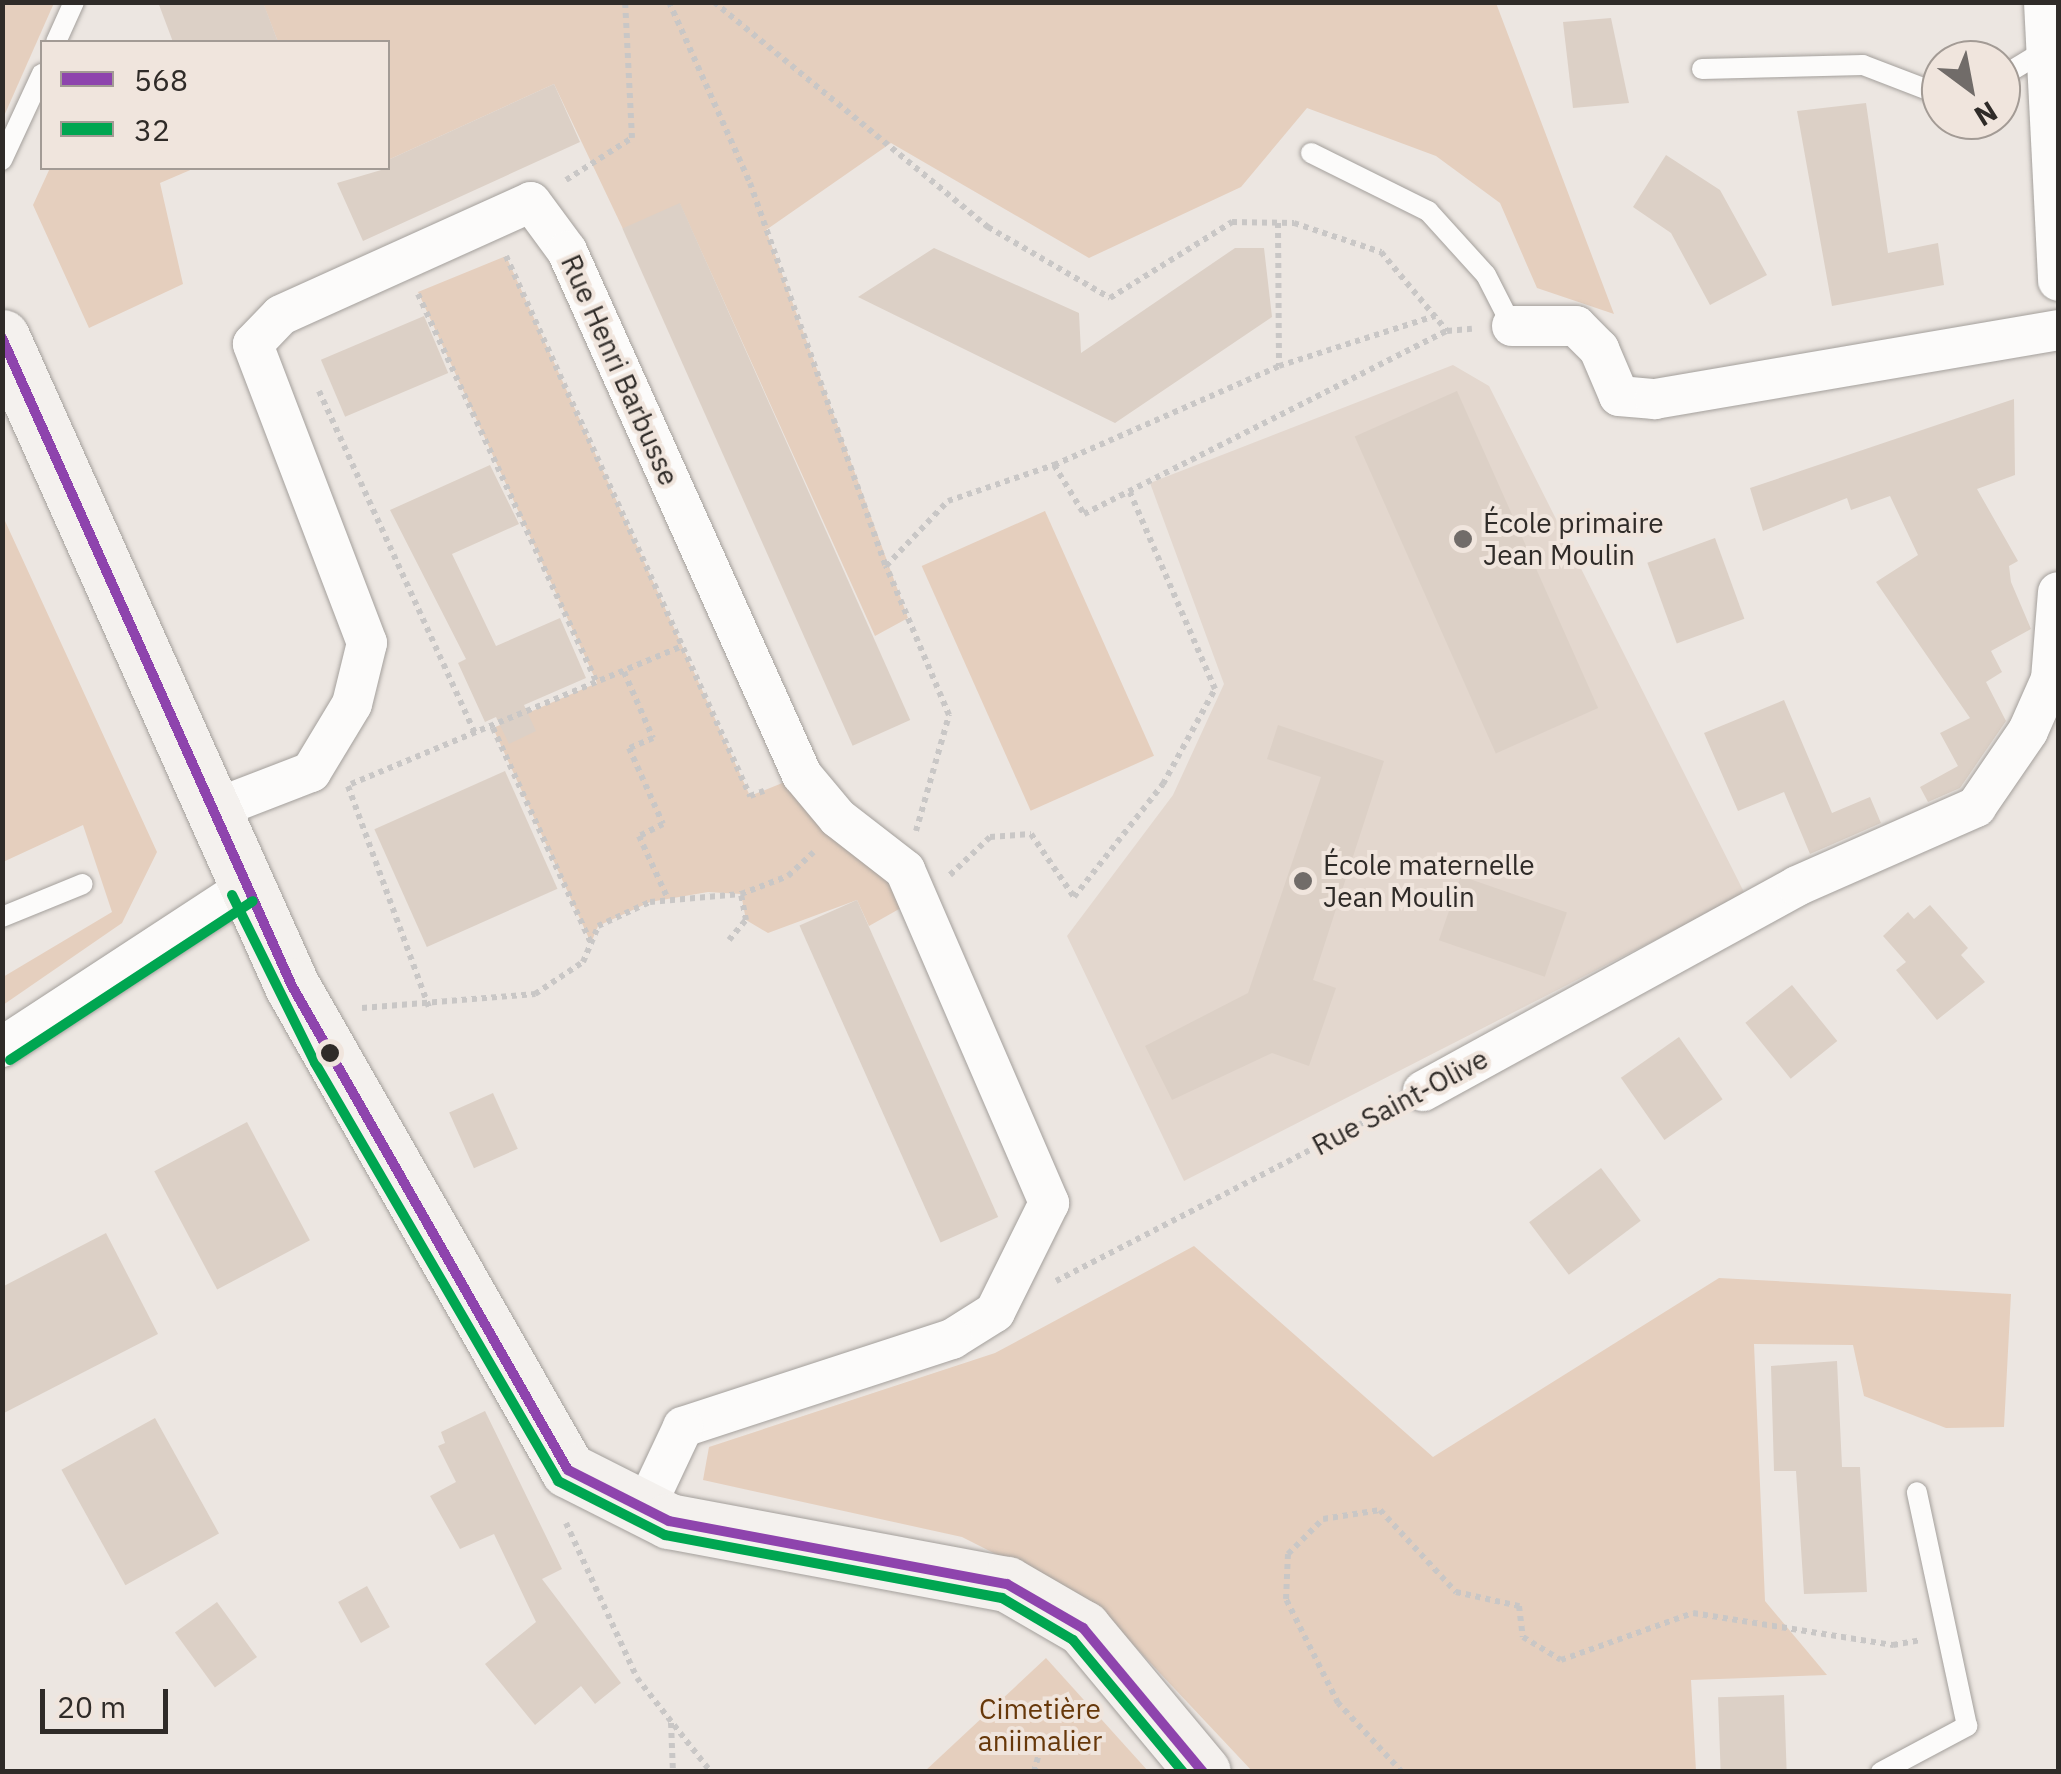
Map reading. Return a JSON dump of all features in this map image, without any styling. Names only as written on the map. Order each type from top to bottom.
[{"type":"street","points":[[2044,2],[2058,281]]},
{"type":"street","points":[[215,809],[311,772],[352,704],[366,643],[253,344],[281,315],[531,202]]},
{"type":"street","name":"Rue Henri Barbusse","points":[[531,202],[567,251],[802,775],[838,818],[910,881],[1049,1203],[995,1312]]},
{"type":"street","points":[[1512,326],[1576,326],[1599,349],[1619,396],[1655,398],[2058,330]]},
{"type":"street","points":[[2,336],[215,809],[245,888],[328,1055],[562,1485],[643,1512],[1006,1584],[1083,1628],[1204,1772]]},
{"type":"street","name":"Rue Saint-Olive","points":[[1424,1091],[1781,895],[1976,807],[2028,731],[2051,679],[2058,592]]},
{"type":"street","points":[[2,1048],[245,888]]},
{"type":"street","points":[[643,1512],[683,1427],[952,1339],[995,1312]]},
{"type":"lane","points":[[57,40],[74,2]]},
{"type":"lane","points":[[2021,64],[2047,49]]},
{"type":"lane","points":[[1702,69],[1863,64],[1921,87]]},
{"type":"lane","points":[[2,160],[40,78]]},
{"type":"lane","points":[[1312,153],[1428,211],[1486,275],[1512,326]]},
{"type":"lane","points":[[2,918],[83,884]]},
{"type":"lane","points":[[1880,1772],[1968,1726],[1917,1492]]},
{"type":"path","points":[[531,202],[632,138],[625,2]]},
{"type":"path","points":[[670,2],[750,182],[886,566],[949,715],[910,881],[963,868],[990,837],[1031,834],[1074,897],[1163,784],[1215,688],[1130,493]]},
{"type":"path","points":[[714,2],[988,228],[1110,298],[1232,222],[1278,223],[1381,252],[1447,331]]},
{"type":"path","points":[[490,221],[750,796],[802,775]]},
{"type":"path","points":[[1278,223],[1279,366]]},
{"type":"path","points":[[402,259],[597,683]]},
{"type":"path","points":[[886,566],[948,501],[1054,465],[1279,366],[1435,316]]},
{"type":"path","points":[[1054,465],[1084,514],[1447,331],[1512,326]]},
{"type":"path","points":[[315,382],[476,736]]},
{"type":"path","points":[[429,1008],[348,785],[476,736],[682,646]]},
{"type":"path","points":[[624,672],[652,738],[629,748],[662,824],[639,836],[668,900]]},
{"type":"path","points":[[494,728],[591,943]]},
{"type":"path","points":[[354,994],[362,1010],[429,1008],[535,994],[583,962],[598,926],[668,900],[741,894],[788,876],[838,818]]},
{"type":"path","points":[[730,940],[746,920],[741,894]]},
{"type":"path","name":"Rue Saint-Olive","points":[[995,1312],[1424,1091]]},
{"type":"path","points":[[562,1485],[637,1678],[711,1772]]},
{"type":"path","points":[[1402,1772],[1338,1703],[1286,1599],[1288,1554],[1324,1519],[1380,1510],[1456,1592],[1519,1606],[1523,1636],[1561,1660],[1694,1613],[1892,1644],[1948,1636]]},
{"type":"path","points":[[671,1722],[674,1772]]},
{"type":"path","points":[[1034,1772],[1038,1757]]},
{"type":"shaded area","points":[[1453,365],[1489,386],[1745,894],[1184,1181],[1067,936],[1173,795],[1224,684],[1150,483]]},
{"type":"green space","points":[[2,3],[54,3],[4,116],[2,114]]},
{"type":"green space","points":[[263,3],[1496,3],[1614,314],[1537,288],[1500,203],[1436,156],[1307,108],[1241,187],[1089,258],[891,143],[766,230],[908,618],[875,636],[680,204],[623,229],[554,84],[390,159],[390,40],[277,40]]},
{"type":"green space","points":[[49,170],[190,170],[160,183],[183,284],[89,328],[33,205]]},
{"type":"green space","points":[[506,256],[750,796],[802,775],[908,904],[869,926],[857,900],[768,933],[746,920],[741,894],[708,892],[650,902],[598,926],[591,943],[493,728],[597,683],[418,292]]},
{"type":"green space","points":[[1045,511],[1154,756],[1031,811],[922,566]]},
{"type":"green space","points":[[5,521],[157,852],[122,923],[3,1005],[3,977],[112,912],[83,825],[3,862]]},
{"type":"green space","points":[[1194,1246],[1433,1457],[1719,1278],[2011,1294],[2004,1427],[1946,1428],[1864,1396],[1853,1345],[1754,1344],[1765,1601],[1827,1675],[1691,1680],[1696,1771],[1252,1771],[1095,1604],[962,1537],[703,1480],[709,1447],[995,1353]]},
{"type":"green space","name":"Cimetière aniimalier","points":[[1046,1658],[1148,1771],[925,1771]]},
{"type":"building","points":[[158,2],[263,2],[277,40],[172,40]]},
{"type":"building","points":[[1611,18],[1629,103],[1573,108],[1563,22]]},
{"type":"building","points":[[554,84],[580,142],[363,241],[337,183],[390,170],[390,159]]},
{"type":"building","points":[[1866,103],[1888,253],[1938,243],[1944,285],[1832,306],[1797,111]]},
{"type":"building","points":[[1666,155],[1720,190],[1767,275],[1710,305],[1671,233],[1633,207]]},
{"type":"building","points":[[680,203],[910,720],[853,746],[622,229]]},
{"type":"building","points":[[934,248],[1079,313],[1081,353],[1235,248],[1264,248],[1272,317],[1115,423],[858,297]]},
{"type":"building","points":[[424,316],[448,373],[345,417],[321,360]]},
{"type":"building","points":[[1457,391],[1598,708],[1496,754],[1355,437]]},
{"type":"building","points":[[2014,399],[2015,475],[1977,489],[2018,561],[2009,566],[2011,582],[2031,629],[1991,651],[2002,672],[1986,682],[2006,721],[1960,788],[1928,802],[1920,787],[1958,766],[1940,733],[1970,718],[1876,582],[1918,555],[1890,496],[1851,510],[1847,498],[1763,531],[1750,488]]},
{"type":"building","points":[[490,465],[519,524],[452,554],[496,646],[560,618],[586,678],[524,705],[536,731],[509,744],[496,717],[485,722],[458,663],[466,659],[390,510]]},
{"type":"building","points":[[1715,538],[1744,619],[1677,643],[1647,563]]},
{"type":"building","points":[[1784,700],[1832,813],[1870,797],[1881,823],[1810,854],[1784,792],[1738,811],[1704,733]]},
{"type":"building","points":[[1278,725],[1384,761],[1313,980],[1336,988],[1309,1066],[1272,1053],[1172,1100],[1145,1046],[1248,993],[1321,777],[1267,759]]},
{"type":"building","points":[[505,771],[557,889],[427,947],[374,829]]},
{"type":"building","points":[[1461,876],[1567,912],[1545,977],[1439,940]]},
{"type":"building","points":[[857,900],[998,1217],[941,1243],[799,926]]},
{"type":"building","points":[[1930,905],[1968,948],[1961,955],[1985,982],[1937,1020],[1896,970],[1906,962],[1883,936],[1908,912],[1914,919]]},
{"type":"building","points":[[1792,985],[1837,1041],[1791,1079],[1745,1023]]},
{"type":"building","points":[[1679,1037],[1723,1099],[1664,1140],[1621,1078]]},
{"type":"building","points":[[493,1093],[518,1149],[474,1168],[449,1113]]},
{"type":"building","points":[[247,1122],[310,1240],[217,1290],[154,1171]]},
{"type":"building","points":[[1601,1168],[1641,1221],[1569,1275],[1529,1222]]},
{"type":"building","points":[[106,1233],[158,1334],[2,1414],[2,1287]]},
{"type":"building","points":[[1837,1361],[1842,1467],[1860,1467],[1867,1592],[1804,1594],[1796,1471],[1774,1471],[1771,1366]]},
{"type":"building","points":[[485,1411],[562,1569],[542,1579],[621,1683],[595,1704],[581,1686],[535,1725],[485,1664],[536,1622],[494,1534],[460,1549],[430,1496],[456,1482],[438,1446],[445,1443],[441,1432]]},
{"type":"building","points":[[155,1418],[219,1533],[125,1585],[61,1470]]},
{"type":"building","points":[[367,1586],[390,1627],[361,1643],[338,1602]]},
{"type":"building","points":[[217,1602],[257,1657],[215,1688],[175,1633]]},
{"type":"building","points":[[1784,1695],[1787,1772],[1721,1772],[1718,1697]]},
{"type":"transit line","name":"568","points":[[2,338],[292,986],[568,1470],[669,1521],[1007,1584],[1083,1628],[1203,1772]]},
{"type":"transit line","name":"32","points":[[232,895],[315,1063],[558,1481],[665,1535],[1002,1598],[1073,1640],[1183,1772]]},
{"type":"transit line","name":"32","points":[[10,1060],[253,901]]},
{"type":"place","name":"École primaire Jean Moulin","points":[[1463,539]]},
{"type":"place","name":"École maternelle Jean Moulin","points":[[1303,881]]}]
